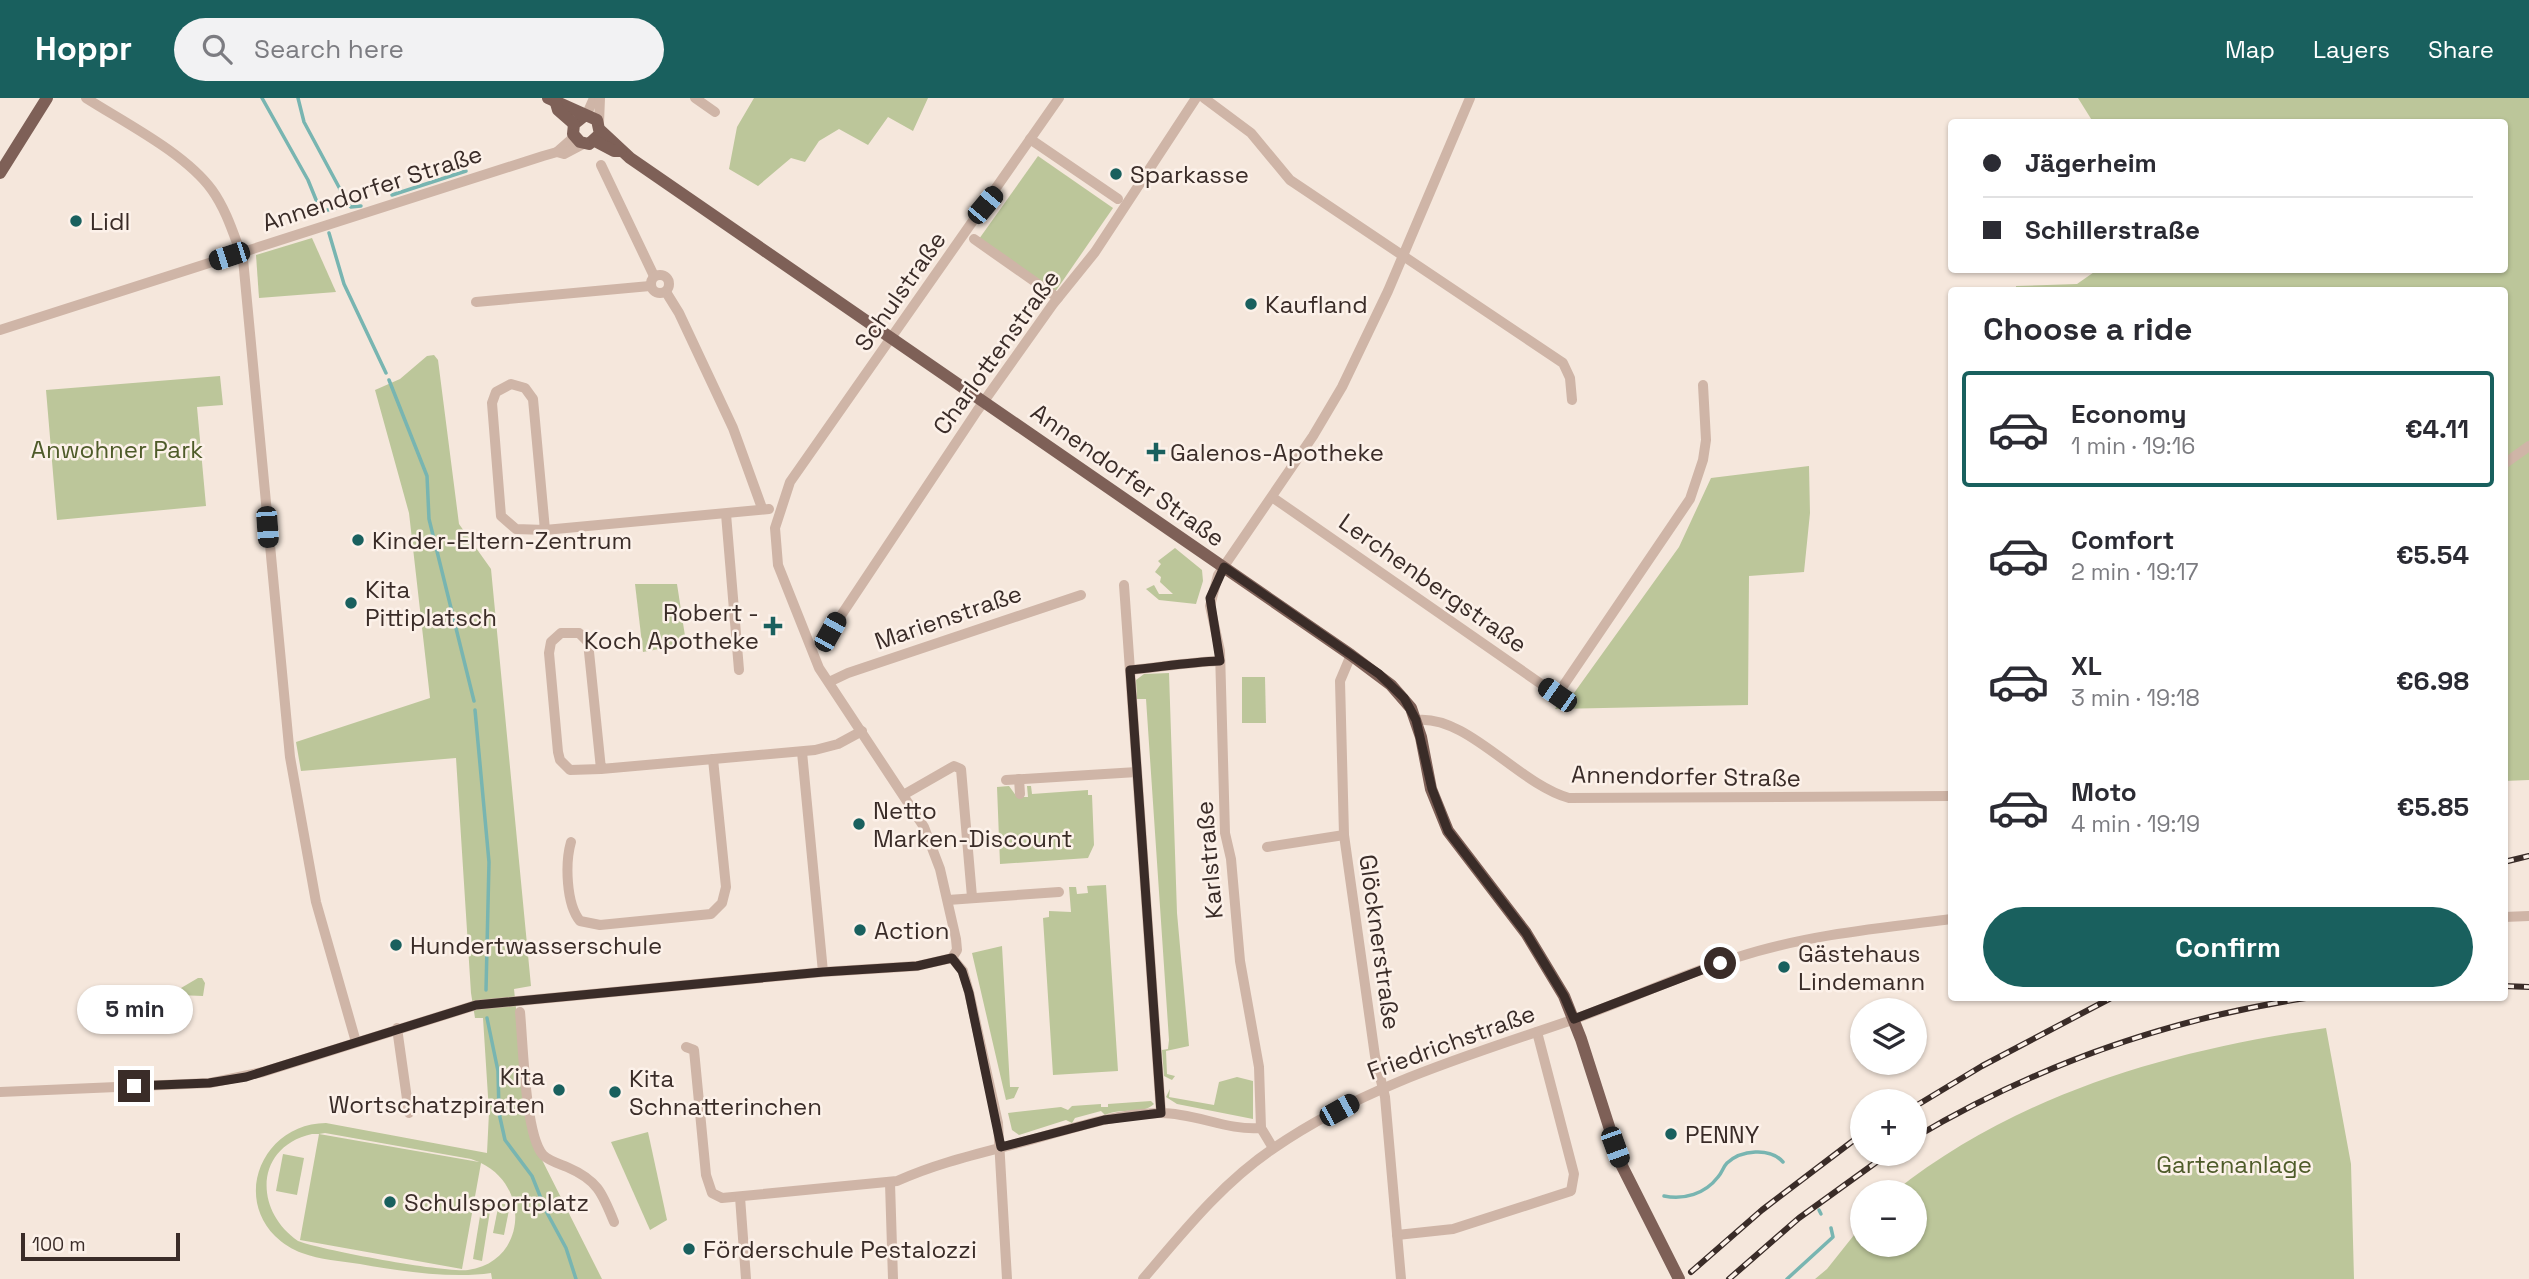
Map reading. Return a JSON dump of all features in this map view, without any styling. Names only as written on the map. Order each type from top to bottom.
[{"type":"main road","points":[[0,173],[47,98]]},
{"type":"main road","name":"Annendorfer Straße","points":[[552,101],[562,103],[614,152],[621,150],[1351,654],[1397,690],[1416,720]]},
{"type":"main road","points":[[1416,720],[1432,789],[1448,831],[1526,933],[1564,996],[1621,1164],[1679,1279]]},
{"type":"street","points":[[86,98],[178,159],[201,178],[224,211],[240,252],[244,266],[284,713],[297,807],[326,944],[356,1042]]},
{"type":"street","points":[[587,129],[594,98]]},
{"type":"street","points":[[587,129],[600,98]]},
{"type":"street","points":[[695,98],[715,112]]},
{"type":"street","name":"Schulstraße","points":[[952,958],[957,946],[948,900],[931,843],[905,794],[829,682],[807,644],[778,565],[774,537],[778,511],[794,476],[1059,98]]},
{"type":"street","name":"Charlottenstraße","points":[[830,632],[985,402],[1095,252],[1196,98]]},
{"type":"street","points":[[1204,98],[1255,138],[1282,173],[1563,363],[1570,378],[1572,400]]},
{"type":"street","points":[[1224,567],[1342,387],[1403,256],[1470,98]]},
{"type":"street","name":"Annendorfer Straße","points":[[0,330],[557,152],[587,129]]},
{"type":"street","points":[[1030,139],[1118,199]]},
{"type":"street","points":[[601,164],[656,293],[666,292]]},
{"type":"street","points":[[974,239],[1058,299]]},
{"type":"street","points":[[476,302],[652,281],[660,275],[668,279],[669,287],[666,292]]},
{"type":"street","points":[[666,292],[679,313],[733,428],[762,508]]},
{"type":"street","points":[[545,530],[533,399],[525,388],[511,384],[496,392],[492,403],[502,516],[516,528],[545,530],[726,514],[762,508],[778,511]]},
{"type":"street","name":"Lerchenbergstraße","points":[[1272,497],[1557,695],[1690,499],[1703,460],[1706,440],[1703,385]]},
{"type":"street","points":[[2508,461],[2529,446]]},
{"type":"street","points":[[726,514],[739,670]]},
{"type":"street","name":"Karlstraße","points":[[1224,567],[1210,598],[1220,661],[1225,833],[1231,859],[1237,938],[1259,1067],[1261,1128],[1273,1148]]},
{"type":"street","points":[[1124,585],[1161,1113]]},
{"type":"street","name":"Marienstraße","points":[[829,682],[1082,595]]},
{"type":"street","points":[[601,769],[588,642],[579,633],[561,633],[551,642],[549,653],[560,760],[570,770],[601,769],[802,751],[831,747],[862,731]]},
{"type":"street","name":"Glöcknerstraße","points":[[1351,654],[1340,681],[1344,835],[1375,1056],[1383,1086],[1401,1279]]},
{"type":"street","points":[[1130,670],[1161,668],[1178,663],[1220,661]]},
{"type":"street","name":"Annendorfer Straße","points":[[1416,720],[1429,719],[1449,724],[1534,783],[1569,798],[1948,796]]},
{"type":"street","points":[[802,751],[823,972]]},
{"type":"street","points":[[571,842],[568,856],[573,907],[580,921],[600,925],[711,914],[722,904],[726,887],[713,759]]},
{"type":"street","points":[[905,794],[949,768],[954,766],[961,769],[972,897]]},
{"type":"street","points":[[1006,780],[1137,772]]},
{"type":"street","points":[[1019,779],[1020,794]]},
{"type":"street","points":[[1267,847],[1344,835]]},
{"type":"street","points":[[948,900],[1059,892]]},
{"type":"street","points":[[2508,917],[2529,916]]},
{"type":"street","name":"Friedrichstraße","points":[[1143,1279],[1216,1196],[1273,1148],[1383,1086],[1424,1069],[1574,1019],[1720,963],[1774,946],[1948,919]]},
{"type":"street","points":[[0,1092],[209,1083],[263,1072],[450,1011],[489,1003],[823,972],[932,965],[952,958],[962,971],[969,993],[1001,1147],[1007,1279]]},
{"type":"street","points":[[520,1012],[531,1124],[540,1149],[544,1157],[585,1174],[596,1184],[614,1222]]},
{"type":"street","points":[[397,1028],[408,1113]]},
{"type":"street","points":[[1397,1235],[1453,1229],[1571,1191],[1574,1174],[1537,1032]]},
{"type":"street","points":[[686,1047],[694,1050],[709,1186],[712,1193],[722,1198],[890,1183],[918,1171],[1104,1120],[1161,1113],[1187,1115],[1242,1129],[1261,1128]]},
{"type":"street","points":[[890,1183],[893,1279]]},
{"type":"street","points":[[740,1197],[746,1279]]},
{"type":"green space","points":[[754,98],[928,98],[913,131],[888,117],[868,145],[839,129],[819,141],[805,162],[791,158],[758,186],[729,169],[737,127]]},
{"type":"green space","points":[[2078,98],[2529,98],[2529,780],[2508,781],[2508,287],[2016,287],[2077,284],[2093,273],[2508,273],[2508,119],[2091,119]]},
{"type":"green space","points":[[1038,156],[1113,208],[1055,292],[979,239]]},
{"type":"green space","points":[[312,238],[336,292],[259,298],[256,255]]},
{"type":"green space","points":[[434,355],[438,360],[459,524],[491,569],[531,986],[514,989],[529,1134],[602,1279],[492,1279],[491,1273],[426,1273],[316,1257],[295,1250],[275,1236],[262,1219],[257,1200],[257,1181],[262,1163],[273,1147],[287,1134],[305,1126],[326,1123],[487,1153],[489,1112],[483,1018],[475,1018],[471,993],[456,758],[301,771],[296,742],[430,698],[409,513],[375,390],[400,379],[427,356]],"holes":[[[312,1134],[319,1134],[300,1240],[462,1269],[481,1163],[497,1174],[508,1189],[514,1205],[515,1222],[511,1239],[502,1253],[487,1264],[468,1270],[383,1260],[298,1241],[273,1213],[267,1181],[270,1166],[279,1152],[293,1141]],[[319,1134],[471,1159],[479,1162]]]},
{"type":"green space","name":"Anwohner Park","points":[[220,376],[223,405],[197,407],[206,506],[57,520],[46,390]]},
{"type":"green space","points":[[1809,466],[1810,513],[1804,572],[1749,576],[1748,705],[1555,709],[1568,690],[1574,693],[1679,547],[1711,478]]},
{"type":"green space","points":[[1175,548],[1202,570],[1203,581],[1196,604],[1159,600],[1146,589],[1154,585],[1159,594],[1173,594],[1160,582],[1161,577],[1155,572],[1161,564],[1158,561]]},
{"type":"green space","points":[[635,584],[677,584],[685,636],[680,645],[643,652]]},
{"type":"green space","points":[[1169,673],[1177,913],[1189,1046],[1166,1051],[1167,1074],[1175,1076],[1172,1080],[1164,1076],[1162,1050],[1168,1049],[1169,1040],[1146,699],[1137,699],[1136,680],[1144,674]]},
{"type":"green space","points":[[1242,677],[1265,677],[1266,723],[1242,723]]},
{"type":"green space","points":[[1009,786],[1017,797],[1028,797],[1027,786],[1031,786],[1032,794],[1088,790],[1088,795],[1092,795],[1094,845],[1088,858],[1000,864],[997,787]]},
{"type":"green space","points":[[1106,885],[1118,1071],[1053,1075],[1043,918],[1049,917],[1049,911],[1071,912],[1069,887],[1076,887],[1077,894],[1088,893],[1087,886]]},
{"type":"green space","points":[[1002,946],[1010,1087],[1019,1087],[1014,1098],[1006,1100],[972,953]]},
{"type":"green space","points":[[202,978],[205,983],[203,996],[178,995],[181,988]]},
{"type":"green space","name":"Gartenanlage","points":[[2326,1028],[2351,1164],[2354,1279],[1815,1279],[1827,1269],[1850,1240],[1850,1257],[1927,1257],[1927,1180],[1911,1180],[1991,1128],[2098,1081],[2154,1063],[2269,1037]]},
{"type":"green space","points":[[1237,1077],[1253,1081],[1253,1119],[1177,1104],[1166,1097],[1170,1089],[1169,1097],[1214,1105],[1219,1082]]},
{"type":"green space","points":[[1151,1101],[1154,1104],[1144,1109],[1105,1115],[1101,1111],[1075,1118],[1072,1123],[1066,1120],[1019,1135],[1012,1130],[1008,1113],[1061,1107],[1068,1110],[1072,1106],[1101,1104],[1101,1107],[1108,1107],[1108,1104]]},
{"type":"green space","points":[[648,1132],[667,1220],[650,1230],[611,1142]]},
{"type":"green space","points":[[283,1154],[304,1158],[297,1195],[276,1191]]},
{"type":"green space","points":[[499,1203],[510,1205],[504,1235],[493,1233]]},
{"type":"green space","points":[[482,1204],[491,1205],[482,1261],[473,1259]]},
{"type":"waterway","points":[[262,98],[308,180],[321,212],[348,204],[304,122],[298,98]]},
{"type":"waterway","points":[[392,195],[466,171]]},
{"type":"waterway","points":[[348,204],[351,207],[361,206]]},
{"type":"waterway","points":[[329,233],[344,284],[386,373]]},
{"type":"waterway","points":[[389,380],[427,476],[429,519],[474,701]]},
{"type":"waterway","points":[[475,710],[489,862],[486,990]]},
{"type":"waterway","points":[[487,1018],[498,1071],[499,1113],[505,1140],[532,1176],[546,1211],[566,1248],[576,1279]]},
{"type":"waterway","points":[[1664,1196],[1679,1197],[1700,1192],[1713,1183],[1727,1163],[1740,1155],[1763,1152],[1783,1162]]},
{"type":"waterway","points":[[1819,1210],[1821,1214]]},
{"type":"waterway","points":[[1787,1279],[1833,1237],[1831,1228]]},
{"type":"railway","points":[[2508,861],[2529,856]]},
{"type":"railway","points":[[2508,986],[2529,987]]},
{"type":"railway","points":[[1927,1099],[1982,1066],[2105,1001]]},
{"type":"railway","points":[[1927,1131],[2007,1089],[2104,1049],[2204,1019],[2289,1001]]},
{"type":"railway","points":[[1691,1272],[1762,1210],[1850,1143]]},
{"type":"railway","points":[[1729,1279],[1799,1218],[1871,1166]]},
{"type":"place","name":"Sparkasse","points":[[1116,174]]},
{"type":"place","name":"Lidl","points":[[76,221]]},
{"type":"place","name":"Kaufland","points":[[1251,304]]},
{"type":"place","name":"Galenos-Apotheke","points":[[1156,452]]},
{"type":"place","name":"Kinder-Eltern-Zentrum","points":[[358,540]]},
{"type":"place","name":"Kita Pittiplatsch","points":[[351,603]]},
{"type":"place","name":"Robert - Koch Apotheke","points":[[773,626]]},
{"type":"place","name":"Netto Marken-Discount","points":[[859,824]]},
{"type":"place","name":"Action","points":[[860,930]]},
{"type":"place","name":"Hundertwasserschule","points":[[396,945]]},
{"type":"place","name":"Gästehaus Lindemann","points":[[1784,967]]},
{"type":"place","name":"Kita Wortschatzpiraten","points":[[559,1090]]},
{"type":"place","name":"Kita Schnatterinchen","points":[[615,1092]]},
{"type":"place","name":"PENNY","points":[[1671,1134]]},
{"type":"place","name":"Schulsportplatz","points":[[390,1202]]},
{"type":"place","name":"Förderschule Pestalozzi","points":[[689,1249]]},
{"type":"route","points":[[134,1086],[209,1083],[246,1077],[476,1005],[823,972],[917,966],[952,958],[962,971],[969,993],[996,1110],[1001,1147],[1104,1120],[1161,1113],[1130,670],[1161,668],[1178,663],[1220,661],[1210,598],[1214,583],[1224,567],[1379,674],[1404,698],[1416,720],[1436,803],[1448,831],[1466,859],[1526,933],[1564,996],[1574,1019],[1720,963]]}]
